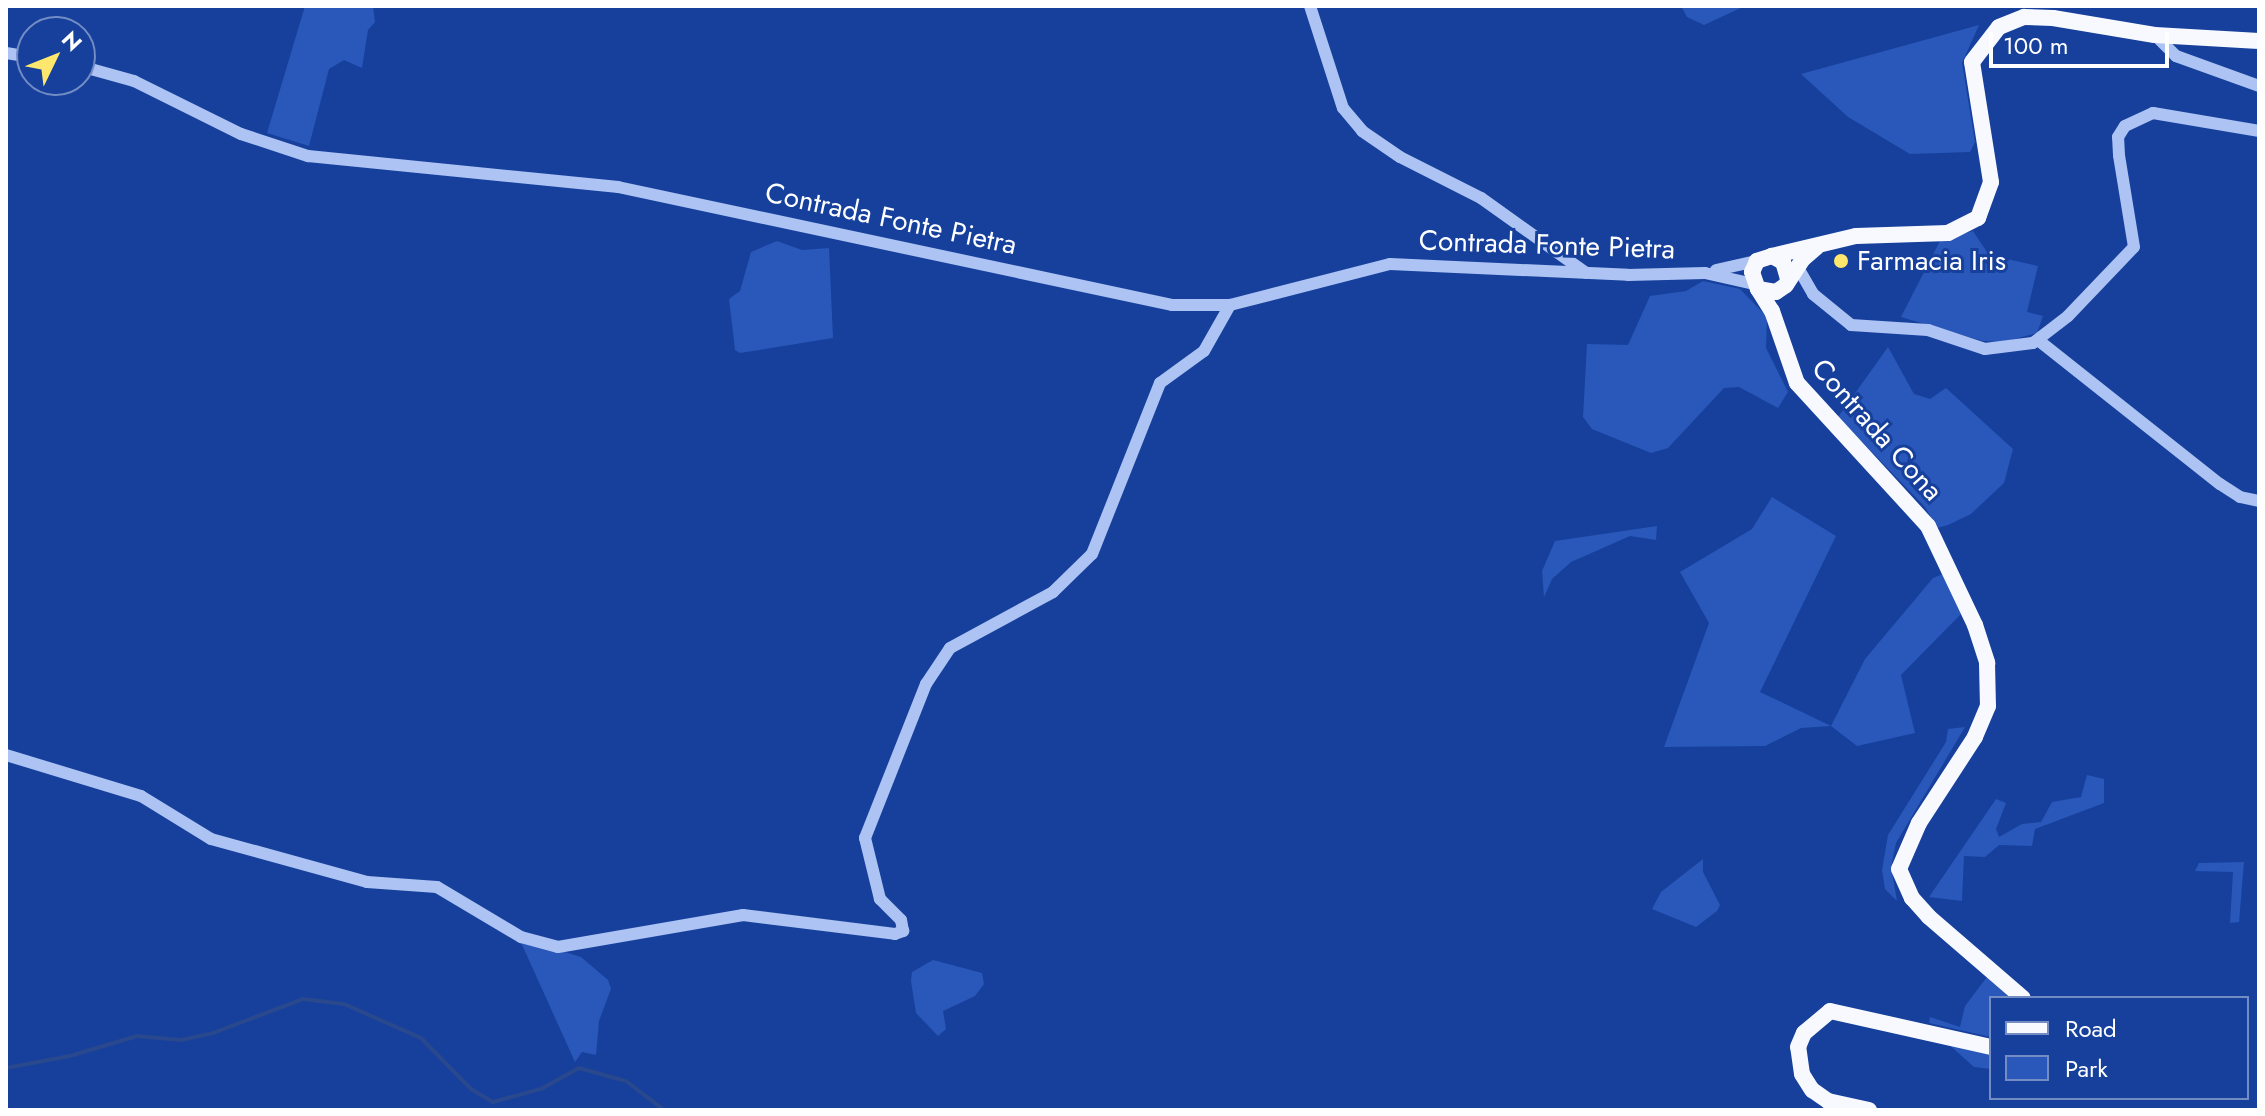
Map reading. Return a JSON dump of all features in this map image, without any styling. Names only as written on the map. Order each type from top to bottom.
[{"type":"main road","points":[[1825,242],[1770,293],[1756,287],[1752,272],[1765,259],[1825,242],[1948,233],[1978,218],[1991,182],[1972,62],[1999,27],[2024,17],[2053,18],[2155,35],[2259,41]]},
{"type":"main road","points":[[1765,259],[1783,262],[1789,278]]},
{"type":"main road","name":"Contrada Cona","points":[[1779,336],[1789,278]]},
{"type":"main road","name":"Contrada Cona","points":[[1756,287],[1797,383],[1928,526],[1975,625],[1987,663],[1988,706],[1975,737],[1919,823],[1899,869],[1912,898],[1929,917],[2021,996]]},
{"type":"main road","points":[[1869,1110],[1828,1101],[1812,1090],[1802,1074],[1798,1047],[1804,1033],[1830,1011],[1854,1012],[1989,1046]]},
{"type":"street","points":[[1310,6],[1343,108],[1362,131],[1400,157],[1481,198],[1586,273]]},
{"type":"street","points":[[2155,35],[2176,56],[2259,86]]},
{"type":"street","name":"Contrada Fonte Pietra","points":[[96,70],[134,81],[241,134],[308,156],[618,187],[1172,305],[1230,305],[1390,264],[1586,273],[1705,273]]},
{"type":"street","points":[[1789,278],[1851,325],[1928,330],[1985,349],[2038,340],[2134,247],[2119,148],[2125,126],[2153,113],[2259,131]]},
{"type":"street","points":[[1705,273],[1765,259]]},
{"type":"street","points":[[1705,273],[1756,287]]},
{"type":"street","points":[[6,755],[141,796],[211,839],[367,882],[437,887],[521,937],[558,947],[743,915],[895,934],[903,931],[901,920],[880,899],[865,838],[926,684],[950,648],[1053,592],[1092,554],[1160,383],[1204,351],[1230,305]]},
{"type":"street","points":[[2038,340],[2220,484],[2240,497],[2259,501]]},
{"type":"green space","points":[[305,6],[373,6],[375,22],[368,30],[362,68],[344,60],[329,69],[309,146],[267,133]]},
{"type":"green space","points":[[1681,6],[1745,6],[1704,25],[1687,17]]},
{"type":"green space","points":[[1979,25],[1962,63],[1975,142],[1970,152],[1910,154],[1848,117],[1801,74]]},
{"type":"green space","points":[[1973,231],[1989,255],[2038,266],[2027,312],[2043,316],[2037,333],[2004,342],[1983,341],[1901,317],[1940,241]]},
{"type":"green space","points":[[777,241],[802,250],[829,248],[833,338],[740,353],[735,350],[729,299],[740,291],[751,252]]},
{"type":"green space","points":[[1703,281],[1740,289],[1767,317],[1766,348],[1788,392],[1778,408],[1739,387],[1724,388],[1668,448],[1651,453],[1592,429],[1583,417],[1587,344],[1628,345],[1650,296],[1686,291]]},
{"type":"green space","points":[[1888,347],[1914,394],[1930,399],[1946,388],[2013,449],[2004,483],[1971,514],[1948,525],[1937,528],[1925,507],[1838,417]]},
{"type":"green space","points":[[1772,497],[1836,536],[1760,692],[1831,726],[1801,728],[1765,746],[1664,747],[1709,623],[1680,572],[1752,529]]},
{"type":"green space","points":[[1657,526],[1656,540],[1630,536],[1571,562],[1552,579],[1544,597],[1542,571],[1555,541]]},
{"type":"green space","points":[[1943,574],[1961,614],[1901,675],[1915,733],[1857,746],[1831,726],[1865,659],[1933,578]]},
{"type":"green space","points":[[1965,727],[1896,843],[1891,867],[1897,901],[1885,889],[1882,870],[1888,835],[1946,742],[1948,729]]},
{"type":"green space","points":[[2087,775],[2104,779],[2104,803],[2035,829],[2032,846],[1999,845],[1985,857],[1964,856],[1962,901],[1929,897],[1996,799],[2006,803],[1996,829],[1999,837],[2022,824],[2041,822],[2052,802],[2081,797]]},
{"type":"green space","points":[[1703,859],[1703,872],[1720,905],[1717,911],[1696,927],[1652,909],[1661,892]]},
{"type":"green space","points":[[2244,862],[2239,922],[2230,923],[2233,872],[2195,871],[2199,863]]},
{"type":"green space","points":[[519,938],[581,957],[608,980],[611,989],[599,1021],[596,1055],[582,1052],[575,1062]]},
{"type":"green space","points":[[933,960],[982,973],[984,984],[975,996],[943,1011],[946,1029],[938,1036],[916,1013],[911,981],[912,972]]},
{"type":"green space","points":[[1990,973],[2013,996],[1989,996],[1989,1037],[1929,1023],[1930,1017],[1960,1027],[1965,1006]]},
{"type":"green space","points":[[1945,1041],[1989,1052],[1989,1069],[1974,1067]]},
{"type":"waterway","points":[[6,1068],[70,1056],[137,1036],[181,1040],[213,1033],[303,999],[344,1004],[421,1038],[471,1089],[493,1102],[541,1089],[579,1068],[626,1081],[664,1110]]},
{"type":"place","name":"Farmacia Iris","points":[[1841,261]]}]
